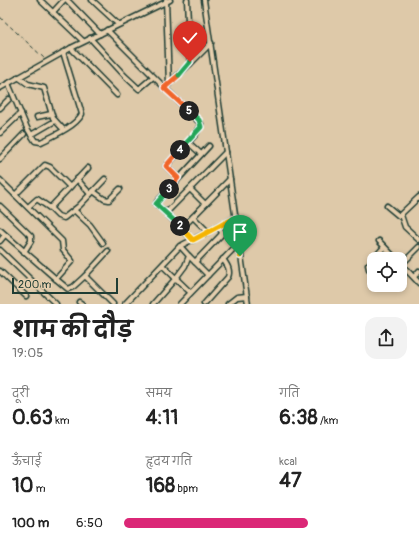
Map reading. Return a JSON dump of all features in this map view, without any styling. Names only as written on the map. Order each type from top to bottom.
[{"type":"street","points":[[40,0],[84,41]]},
{"type":"street","points":[[53,12],[65,0],[100,34]]},
{"type":"street","points":[[92,0],[118,24]]},
{"type":"street","points":[[187,0],[190,64]]},
{"type":"street","points":[[204,0],[248,304]]},
{"type":"street","points":[[0,88],[47,60],[167,1],[169,84]]},
{"type":"street","points":[[107,30],[164,88],[199,120],[201,124],[200,130],[166,166],[178,178]]},
{"type":"street","points":[[90,38],[124,76],[139,89],[153,76]]},
{"type":"street","points":[[164,88],[211,43]]},
{"type":"street","points":[[71,48],[117,95]]},
{"type":"street","points":[[8,83],[31,136],[35,141],[40,142],[63,129],[79,118],[82,114],[64,52]]},
{"type":"street","points":[[18,77],[28,84],[44,88],[51,114],[55,122],[63,129]]},
{"type":"street","points":[[0,108],[9,99]]},
{"type":"street","points":[[0,133],[21,113]]},
{"type":"street","points":[[37,117],[51,114]]},
{"type":"street","points":[[31,136],[55,122]]},
{"type":"street","points":[[0,159],[24,134]]},
{"type":"street","points":[[188,142],[201,154]]},
{"type":"street","points":[[193,240],[156,203],[209,146]]},
{"type":"street","points":[[166,213],[226,152]]},
{"type":"street","points":[[15,195],[45,165],[50,167],[70,187]]},
{"type":"street","points":[[50,208],[88,168]]},
{"type":"street","points":[[28,207],[37,199],[61,218],[69,215],[105,179]]},
{"type":"street","points":[[182,228],[230,179]]},
{"type":"street","points":[[0,180],[62,240],[62,250],[72,260],[56,279]]},
{"type":"street","points":[[77,180],[104,199],[109,200],[120,189]]},
{"type":"street","points":[[190,188],[205,204]]},
{"type":"street","points":[[387,206],[397,216],[401,215],[419,197]]},
{"type":"street","points":[[0,206],[31,236],[31,241],[24,252]]},
{"type":"street","points":[[74,210],[90,226],[103,243]]},
{"type":"street","points":[[401,215],[405,227],[419,240]]},
{"type":"street","points":[[192,217],[208,232]]},
{"type":"street","points":[[125,304],[163,266],[180,246],[235,218]]},
{"type":"street","points":[[195,262],[221,235],[222,232],[218,227]]},
{"type":"street","points":[[0,230],[68,289],[73,287],[85,276],[108,251]]},
{"type":"street","points":[[0,241],[5,234]]},
{"type":"street","points":[[379,241],[389,252]]},
{"type":"street","points":[[180,304],[239,243]]},
{"type":"street","points":[[180,246],[208,275]]},
{"type":"street","points":[[380,252],[384,247]]},
{"type":"street","points":[[407,258],[419,247]]},
{"type":"street","points":[[0,250],[56,304]]},
{"type":"street","points":[[152,304],[176,278],[185,266],[189,256]]},
{"type":"street","points":[[205,304],[225,282],[230,273],[223,259]]},
{"type":"street","points":[[163,266],[190,292]]},
{"type":"street","points":[[407,270],[419,283]]},
{"type":"street","points":[[0,271],[26,296]]},
{"type":"street","points":[[414,277],[419,272]]},
{"type":"street","points":[[85,276],[113,304]]},
{"type":"street","points":[[228,304],[237,296],[247,296]]},
{"type":"path","points":[[0,17],[47,60]]},
{"type":"route","points":[[190,62],[190,64],[173,81],[164,88],[199,120],[201,127],[200,130],[166,164],[167,168],[178,178],[156,204],[193,240],[235,218],[240,256]]}]
